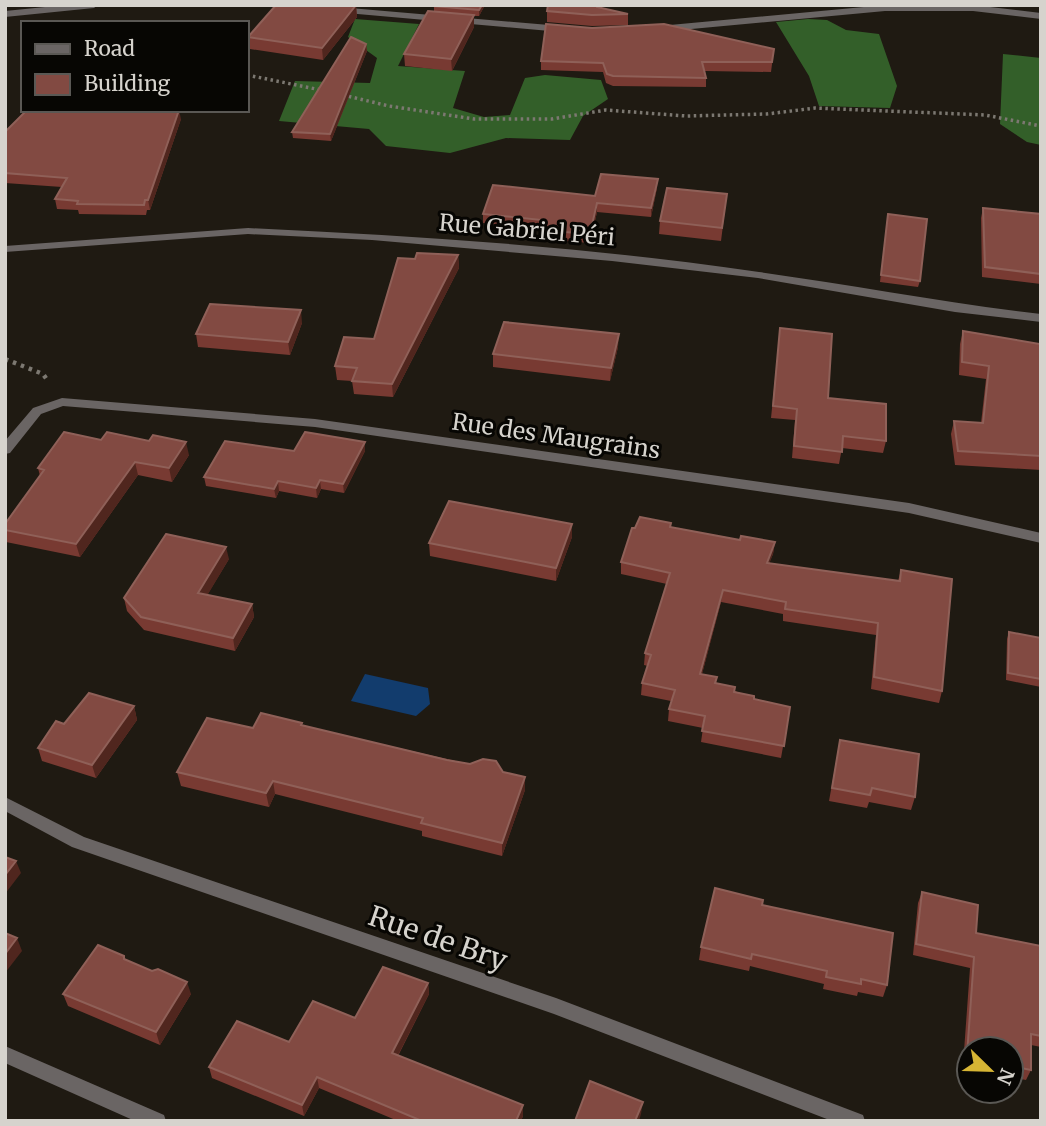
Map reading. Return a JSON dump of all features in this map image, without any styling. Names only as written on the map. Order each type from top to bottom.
[{"type":"street","points":[[5,14],[94,5]]},
{"type":"street","points":[[642,30],[884,8],[973,8],[1041,16]]},
{"type":"street","points":[[331,9],[578,30]]},
{"type":"street","name":"Rue Gabriel Péri","points":[[5,248],[248,231],[372,237],[612,258],[758,275],[955,308],[1041,318]]},
{"type":"street","points":[[5,450],[37,411],[62,402]]},
{"type":"street","name":"Rue des Maugrains","points":[[62,402],[315,423],[909,508],[1041,538]]},
{"type":"street","name":"Rue de Bry","points":[[5,803],[78,842],[556,1006],[856,1121]]},
{"type":"street","points":[[5,1054],[157,1121]]},
{"type":"path","points":[[248,75],[324,91]]},
{"type":"path","points":[[337,94],[389,106],[474,119],[552,119],[606,110],[685,116],[767,114],[815,108],[985,115],[1041,126]]},
{"type":"path","points":[[5,359],[43,374],[62,402]]},
{"type":"green space","points":[[355,19],[419,24],[398,66],[465,71],[453,108],[484,117],[510,115],[525,78],[545,75],[601,80],[608,99],[583,116],[570,140],[506,138],[450,153],[386,146],[369,129],[279,121],[295,81],[370,83],[377,58],[348,37]]},
{"type":"green space","points":[[827,20],[846,30],[879,34],[897,86],[890,108],[819,106],[809,76],[776,22]]},
{"type":"green space","points":[[1003,54],[1041,58],[1041,145],[1027,142],[1000,124]]},
{"type":"water","points":[[365,674],[428,688],[430,704],[416,716],[351,701]]},
{"type":"building","points":[[276,5],[356,5],[322,48],[248,37]]},
{"type":"building","points":[[434,5],[482,5],[479,10]]},
{"type":"building","points":[[548,5],[597,5],[628,14],[592,15],[547,11]]},
{"type":"building","points":[[428,11],[474,15],[451,59],[404,54]]},
{"type":"building","points":[[546,24],[592,28],[664,24],[774,49],[772,62],[702,62],[706,78],[613,76],[607,74],[603,63],[541,61]]},
{"type":"building","points":[[351,37],[366,44],[330,134],[292,132]]},
{"type":"building","points":[[25,112],[178,112],[144,205],[77,204],[78,201],[55,199],[67,178],[5,173],[5,132]]},
{"type":"building","points":[[601,174],[658,179],[651,208],[597,203],[590,234],[539,230],[542,220],[483,214],[493,185],[595,196]]},
{"type":"building","points":[[667,188],[727,194],[722,228],[660,221]]},
{"type":"building","points":[[983,208],[1041,214],[1041,274],[985,267]]},
{"type":"building","points":[[888,214],[927,219],[920,281],[881,275]]},
{"type":"building","points":[[417,253],[458,255],[392,384],[352,381],[357,368],[335,366],[344,337],[374,339],[398,258],[415,259]]},
{"type":"building","points":[[210,304],[301,310],[288,342],[196,334]]},
{"type":"building","points":[[504,322],[619,334],[611,368],[493,354]]},
{"type":"building","points":[[780,328],[832,334],[828,398],[886,404],[886,441],[843,436],[842,452],[794,446],[797,409],[773,406]]},
{"type":"building","points":[[963,331],[1040,344],[1041,456],[958,451],[954,421],[983,423],[989,366],[962,362]]},
{"type":"building","points":[[64,432],[101,440],[107,432],[149,441],[153,435],[186,442],[169,468],[135,462],[76,544],[5,530],[5,524],[44,470],[38,468]]},
{"type":"building","points":[[305,432],[365,442],[343,484],[320,480],[316,488],[278,481],[274,489],[204,477],[225,441],[294,451]]},
{"type":"building","points":[[449,501],[572,524],[556,568],[429,543]]},
{"type":"building","points":[[640,517],[671,523],[670,527],[740,540],[741,536],[775,542],[767,563],[900,581],[901,570],[952,579],[942,691],[874,677],[878,623],[785,609],[786,602],[723,590],[700,674],[717,677],[715,683],[735,687],[734,692],[790,707],[784,746],[702,731],[705,716],[669,709],[675,690],[642,683],[651,655],[645,653],[670,573],[621,562],[632,528],[635,528]]},
{"type":"building","points":[[166,534],[226,547],[198,593],[252,604],[233,638],[141,617],[124,598]]},
{"type":"building","points":[[1009,632],[1041,638],[1041,679],[1008,673]]},
{"type":"building","points":[[89,693],[134,706],[92,765],[38,748],[56,721],[64,724]]},
{"type":"building","points":[[261,713],[447,760],[470,764],[483,759],[496,761],[503,772],[525,777],[502,843],[421,823],[423,818],[273,781],[266,793],[177,772],[207,718],[253,728]]},
{"type":"building","points":[[840,740],[919,754],[915,797],[872,788],[870,795],[832,788]]},
{"type":"building","points":[[5,857],[16,861],[5,875]]},
{"type":"building","points":[[715,888],[763,900],[762,905],[893,933],[887,985],[861,979],[861,984],[826,977],[827,971],[752,954],[751,959],[701,947]]},
{"type":"building","points":[[922,892],[978,905],[976,933],[1041,946],[1041,1036],[1031,1034],[1031,1070],[1025,1069],[1025,1035],[968,1035],[974,957],[916,944]]},
{"type":"building","points":[[5,933],[17,938],[5,954]]},
{"type":"building","points":[[98,945],[152,971],[158,969],[187,982],[156,1032],[63,994]]},
{"type":"building","points":[[383,967],[428,983],[392,1053],[523,1105],[516,1121],[422,1121],[317,1077],[302,1105],[209,1067],[237,1021],[289,1042],[313,1001],[355,1018]]},
{"type":"building","points":[[590,1081],[643,1102],[635,1121],[575,1121]]}]
